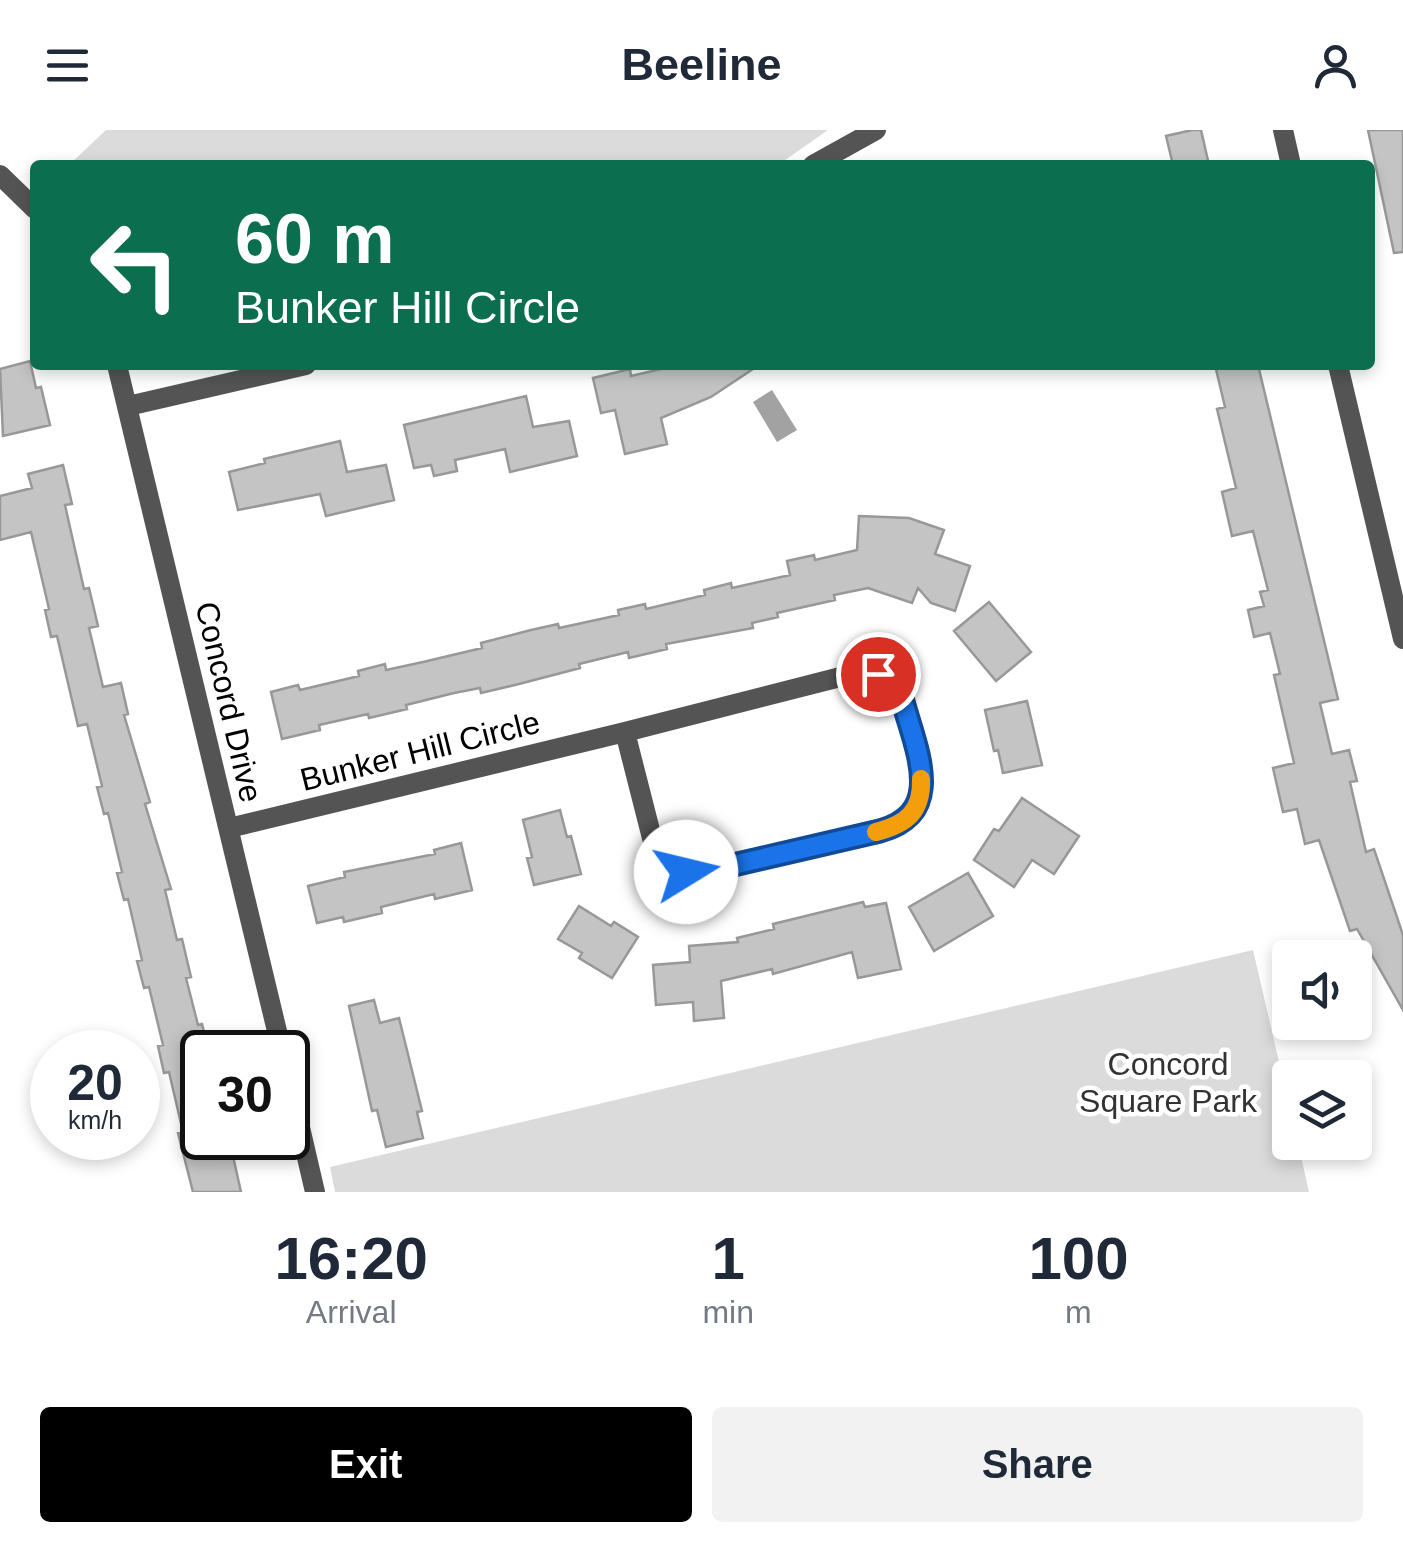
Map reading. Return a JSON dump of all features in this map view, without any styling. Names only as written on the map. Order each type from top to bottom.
[{"type":"street","points":[[823,160],[876,130]]},
{"type":"street","points":[[1282,130],[1290,160]]},
{"type":"street","points":[[0,175],[30,205]]},
{"type":"street","name":"Concord Drive","points":[[118,370],[277,1030]]},
{"type":"street","points":[[128,406],[284,370]]},
{"type":"street","points":[[1339,370],[1403,638]]},
{"type":"street","name":"Bunker Hill Circle","points":[[228,828],[626,732],[850,673],[878,674],[896,686],[922,780],[919,805],[903,823],[880,831],[703,872],[672,870],[653,842],[626,732]]},
{"type":"street","points":[[308,1160],[315,1192]]},
{"type":"green space","points":[[106,130],[828,130],[785,160],[74,160]]},
{"type":"green space","name":"Concord Square Park","points":[[1253,950],[1279,1060],[1272,1060],[1272,1160],[1302,1160],[1309,1192],[335,1192],[330,1167]]},
{"type":"shaded area","points":[[772,390],[797,430],[777,442],[753,402]]},
{"type":"building","points":[[1201,130],[1208,160],[1172,160],[1166,136]]},
{"type":"building","points":[[1368,130],[1403,130],[1403,252],[1394,253]]},
{"type":"building","points":[[30,361],[50,425],[3,436],[0,369]]},
{"type":"building","points":[[626,370],[630,370],[631,376],[657,370],[752,370],[711,397],[661,418],[667,444],[625,454],[615,410],[601,413],[593,378]]},
{"type":"building","points":[[1216,370],[1259,370],[1338,699],[1320,703],[1332,754],[1349,750],[1357,781],[1350,782],[1366,852],[1374,849],[1403,935],[1403,1010],[1372,955],[1372,940],[1363,940],[1357,929],[1350,931],[1319,840],[1305,844],[1297,809],[1283,812],[1273,768],[1294,763],[1274,675],[1280,674],[1270,633],[1254,637],[1248,610],[1264,606],[1260,592],[1268,590],[1253,531],[1232,536],[1222,492],[1236,488],[1217,409],[1225,407]]},
{"type":"building","points":[[526,396],[533,427],[569,421],[577,456],[510,472],[505,449],[455,460],[457,471],[434,476],[431,465],[414,468],[404,425]]},
{"type":"building","points":[[340,441],[347,472],[386,465],[394,500],[326,516],[320,494],[238,510],[229,472],[265,463],[264,459]]},
{"type":"building","points":[[63,465],[72,504],[65,505],[84,589],[89,588],[98,626],[89,628],[103,687],[121,683],[128,714],[124,715],[150,802],[145,804],[171,889],[165,890],[177,940],[182,939],[191,977],[186,978],[198,1025],[202,1024],[204,1030],[180,1030],[180,1119],[169,1072],[164,1073],[160,1055],[163,1045],[149,987],[144,988],[137,961],[142,960],[128,899],[124,900],[117,873],[122,872],[108,813],[104,814],[97,787],[102,786],[87,724],[78,726],[57,636],[51,637],[45,610],[49,609],[31,532],[0,540],[0,496],[32,488],[28,474]]},
{"type":"building","points":[[859,516],[909,518],[944,530],[935,554],[970,566],[955,611],[931,603],[918,588],[912,603],[868,588],[777,613],[778,617],[752,623],[753,628],[666,644],[667,649],[629,658],[628,652],[481,693],[480,688],[454,693],[406,705],[407,709],[319,725],[320,730],[282,739],[271,692],[298,685],[300,690],[359,676],[358,671],[385,664],[386,670],[423,662],[482,648],[481,643],[531,630],[558,624],[559,628],[619,615],[618,610],[645,604],[646,609],[705,595],[704,590],[731,583],[732,588],[790,575],[787,561],[814,555],[815,560],[857,550]]},
{"type":"building","points":[[989,602],[1031,652],[996,681],[954,631]]},
{"type":"building","points":[[1027,701],[1042,765],[1003,773],[985,710]]},
{"type":"building","points":[[1022,798],[1079,836],[1054,874],[1032,860],[1014,887],[974,860],[994,829],[999,831]]},
{"type":"building","points":[[560,810],[581,874],[534,885],[523,820]]},
{"type":"building","points":[[461,843],[472,890],[435,899],[434,894],[381,907],[382,913],[344,922],[343,917],[317,923],[308,886],[345,877],[344,872],[435,854],[434,850]]},
{"type":"building","points":[[968,873],[993,916],[934,951],[909,907]]},
{"type":"building","points":[[863,902],[865,907],[886,903],[901,969],[858,978],[852,952],[773,974],[772,969],[721,981],[724,1018],[694,1021],[693,1002],[656,1005],[653,965],[690,962],[689,946],[738,942],[737,938],[774,929],[773,924]]},
{"type":"building","points":[[579,906],[638,937],[612,978],[579,958],[582,953],[558,939]]},
{"type":"building","points":[[374,1000],[380,1023],[399,1018],[422,1111],[417,1112],[423,1138],[386,1147],[377,1110],[372,1111],[349,1006]]},
{"type":"building","points":[[185,1160],[234,1160],[241,1192],[193,1192]]},
{"type":"slow traffic","points":[[876,832],[903,823],[913,814],[922,792],[921,779]]},
{"type":"route","points":[[686,872],[703,872],[880,831],[903,823],[913,814],[919,805],[922,780],[902,698],[896,686],[878,674]]}]
